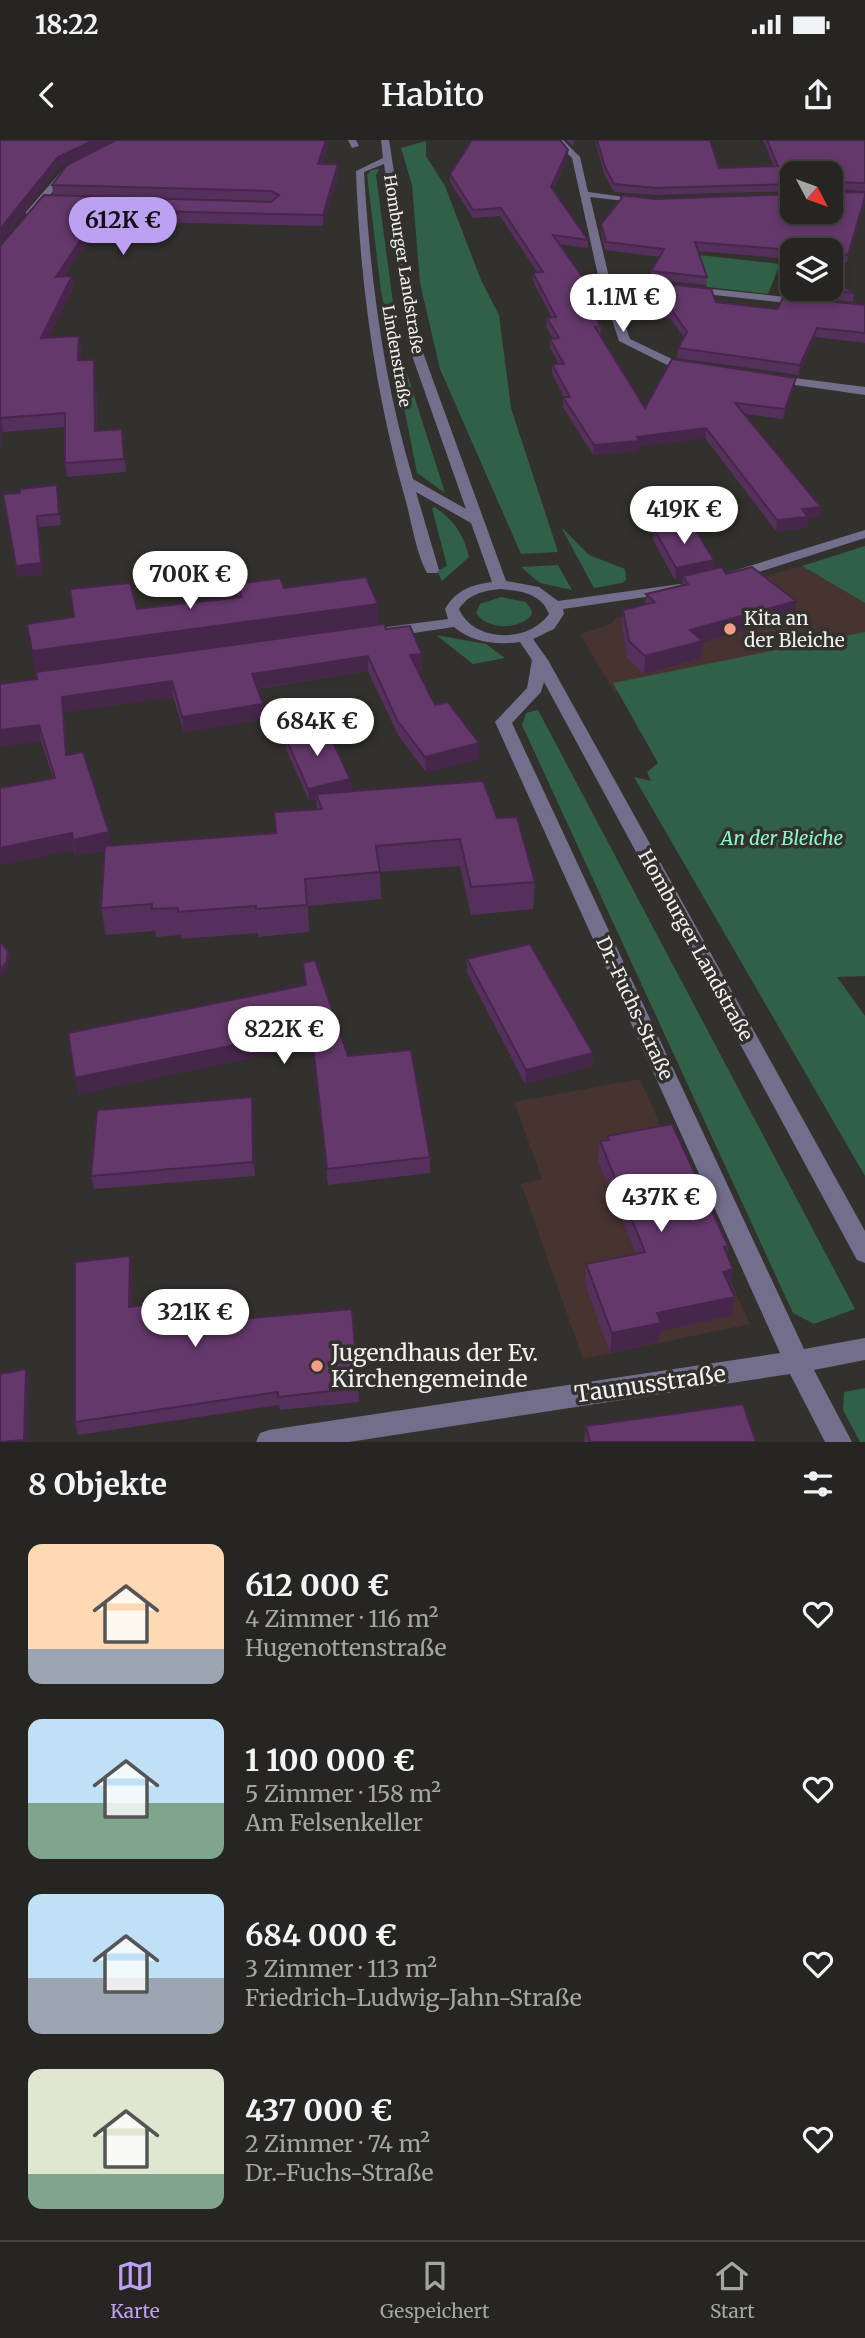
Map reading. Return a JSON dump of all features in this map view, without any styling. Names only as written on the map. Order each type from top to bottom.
[{"type":"street","name":"Homburger Landstraße","points":[[385,140],[415,347],[500,585]]},
{"type":"street","points":[[558,140],[576,158],[604,280],[625,341],[671,363],[707,370]]},
{"type":"street","name":"Lindenstraße","points":[[387,160],[360,171],[362,234],[375,344],[390,419],[432,570]]},
{"type":"street","points":[[24,221],[64,172],[77,164]]},
{"type":"street","points":[[584,194],[655,201]]},
{"type":"street","points":[[40,200],[52,200]]},
{"type":"street","points":[[604,280],[812,303]]},
{"type":"street","points":[[759,377],[865,391]]},
{"type":"street","points":[[409,482],[478,521]]},
{"type":"street","points":[[720,578],[865,534]]},
{"type":"street","points":[[456,622],[452,609],[462,595],[500,585],[540,593],[555,606],[696,584]]},
{"type":"street","points":[[365,635],[456,622],[479,635],[524,638],[537,634],[554,621],[555,606]]},
{"type":"street","name":"Homburger Landstraße","points":[[524,638],[540,660],[865,1253]]},
{"type":"street","name":"Dr.-Fuchs-Straße","points":[[540,660],[535,690],[503,722],[810,1359]]},
{"type":"street","name":"Taunusstraße","points":[[269,1442],[865,1349]]},
{"type":"street","points":[[810,1359],[839,1442]]},
{"type":"shaded area","name":"Kita an der Bleiche","points":[[802,566],[865,603],[865,637],[841,645],[614,692],[580,634],[611,624],[616,618]]},
{"type":"shaded area","points":[[640,1079],[750,1324],[583,1359],[521,1184],[542,1179],[514,1102]]},
{"type":"green space","points":[[426,141],[426,156],[445,186],[481,280],[499,315],[511,408],[558,552],[521,554],[440,369],[420,283],[412,185],[401,148]]},
{"type":"green space","points":[[379,169],[376,175],[399,348],[445,493],[417,473],[381,291],[367,175],[371,170]]},
{"type":"green space","points":[[699,255],[780,264],[768,294],[707,287]]},
{"type":"green space","points":[[435,507],[457,529],[469,557],[442,581],[437,571],[447,566],[432,508]]},
{"type":"green space","points":[[561,527],[589,555],[625,569],[626,580],[594,588]]},
{"type":"green space","points":[[865,546],[865,603],[802,566]]},
{"type":"green space","points":[[558,565],[572,590],[540,583],[521,567]]},
{"type":"green space","points":[[501,597],[526,602],[532,611],[531,616],[510,626],[495,625],[481,619],[476,613],[480,604]]},
{"type":"green space","name":"An der Bleiche","points":[[865,632],[865,976],[837,977],[865,1016],[865,1176],[634,777],[651,781],[647,772],[658,763],[613,683]]},
{"type":"green space","points":[[436,635],[486,644],[505,658],[473,664]]},
{"type":"green space","points":[[538,710],[855,1309],[814,1324],[793,1313],[522,725],[526,713]]},
{"type":"green space","points":[[865,1388],[865,1442],[860,1442],[843,1410],[844,1392]]},
{"type":"building","points":[[0,140],[94,140],[58,157],[0,229]]},
{"type":"building","points":[[116,140],[326,140],[318,164],[338,164],[323,215],[100,210],[56,277],[72,276],[41,338],[79,336],[78,360],[94,360],[95,431],[122,429],[124,459],[65,463],[65,413],[1,418],[0,424],[0,246],[44,195],[271,202],[279,195],[271,191],[52,185],[67,165]]},
{"type":"building","points":[[472,140],[560,140],[568,150],[551,187],[588,240],[553,235],[600,302],[583,300],[601,326],[595,327],[645,408],[672,359],[796,378],[785,409],[735,403],[821,507],[802,509],[808,517],[777,520],[706,428],[637,437],[640,441],[594,445],[563,397],[570,397],[552,364],[564,364],[550,339],[559,338],[547,318],[556,317],[533,273],[543,272],[501,208],[473,210],[450,174]]},
{"type":"building","points":[[597,140],[710,140],[719,168],[778,166],[767,140],[865,140],[865,183],[844,182],[844,161],[780,161],[780,184],[656,188],[614,184],[605,167]]},
{"type":"building","points":[[865,192],[848,255],[843,254],[843,238],[780,238],[780,249],[695,242],[707,277],[651,271],[664,249],[606,242],[601,224],[622,198],[620,195],[656,199],[780,194],[780,224],[844,224],[844,193]]},
{"type":"building","points":[[644,281],[711,289],[716,302],[778,309],[781,301],[865,305],[865,333],[817,328],[800,365],[678,348],[687,332],[672,310],[629,305]]},
{"type":"building","points":[[57,485],[59,514],[37,516],[41,563],[16,566],[3,494],[20,493],[20,489]]},
{"type":"building","points":[[693,526],[714,560],[676,568],[654,529]]},
{"type":"building","points":[[722,567],[726,574],[752,567],[796,601],[690,630],[703,641],[645,656],[629,641],[623,610],[655,602],[646,594],[688,584],[683,576]]},
{"type":"building","points":[[366,577],[378,604],[32,651],[27,624],[74,617],[70,589],[130,583],[137,609],[242,597],[237,584],[280,578],[284,588]]},
{"type":"building","points":[[384,624],[386,629],[410,626],[422,654],[410,655],[435,705],[448,702],[479,743],[425,757],[397,720],[368,656],[252,674],[263,704],[182,717],[172,681],[62,697],[66,755],[83,752],[109,832],[73,840],[72,833],[0,848],[0,788],[55,778],[39,725],[0,730],[0,684],[37,679],[36,672]]},
{"type":"building","points":[[327,729],[350,779],[308,789],[285,736]]},
{"type":"building","points":[[483,781],[497,818],[517,817],[535,882],[471,887],[460,839],[376,846],[380,872],[305,879],[307,905],[178,912],[178,908],[152,909],[152,904],[101,908],[105,846],[276,833],[274,812],[322,809],[316,794]]},
{"type":"building","points":[[0,943],[8,951],[7,962],[0,969]]},
{"type":"building","points":[[530,944],[593,1053],[526,1070],[467,959]]},
{"type":"building","points":[[315,960],[348,1056],[411,1050],[430,1157],[327,1169],[311,1029],[75,1078],[68,1033],[306,985],[303,963]]},
{"type":"building","points":[[252,1097],[253,1162],[91,1176],[97,1110]]},
{"type":"building","points":[[672,1124],[728,1246],[724,1247],[733,1269],[723,1272],[735,1297],[657,1313],[661,1323],[612,1333],[586,1264],[645,1252],[600,1141],[609,1140],[607,1136]]},
{"type":"building","points":[[130,1256],[129,1307],[238,1291],[241,1319],[352,1309],[358,1388],[278,1397],[278,1392],[75,1422],[75,1262]]},
{"type":"building","points":[[26,1369],[24,1440],[0,1442],[0,1374]]},
{"type":"building","points":[[743,1404],[756,1442],[590,1442],[586,1426]]},
{"type":"place","name":"Kita an der Bleiche","points":[[730,629]]},
{"type":"place","name":"Jugendhaus der Ev. Kirchengemeinde","points":[[317,1366]]}]
